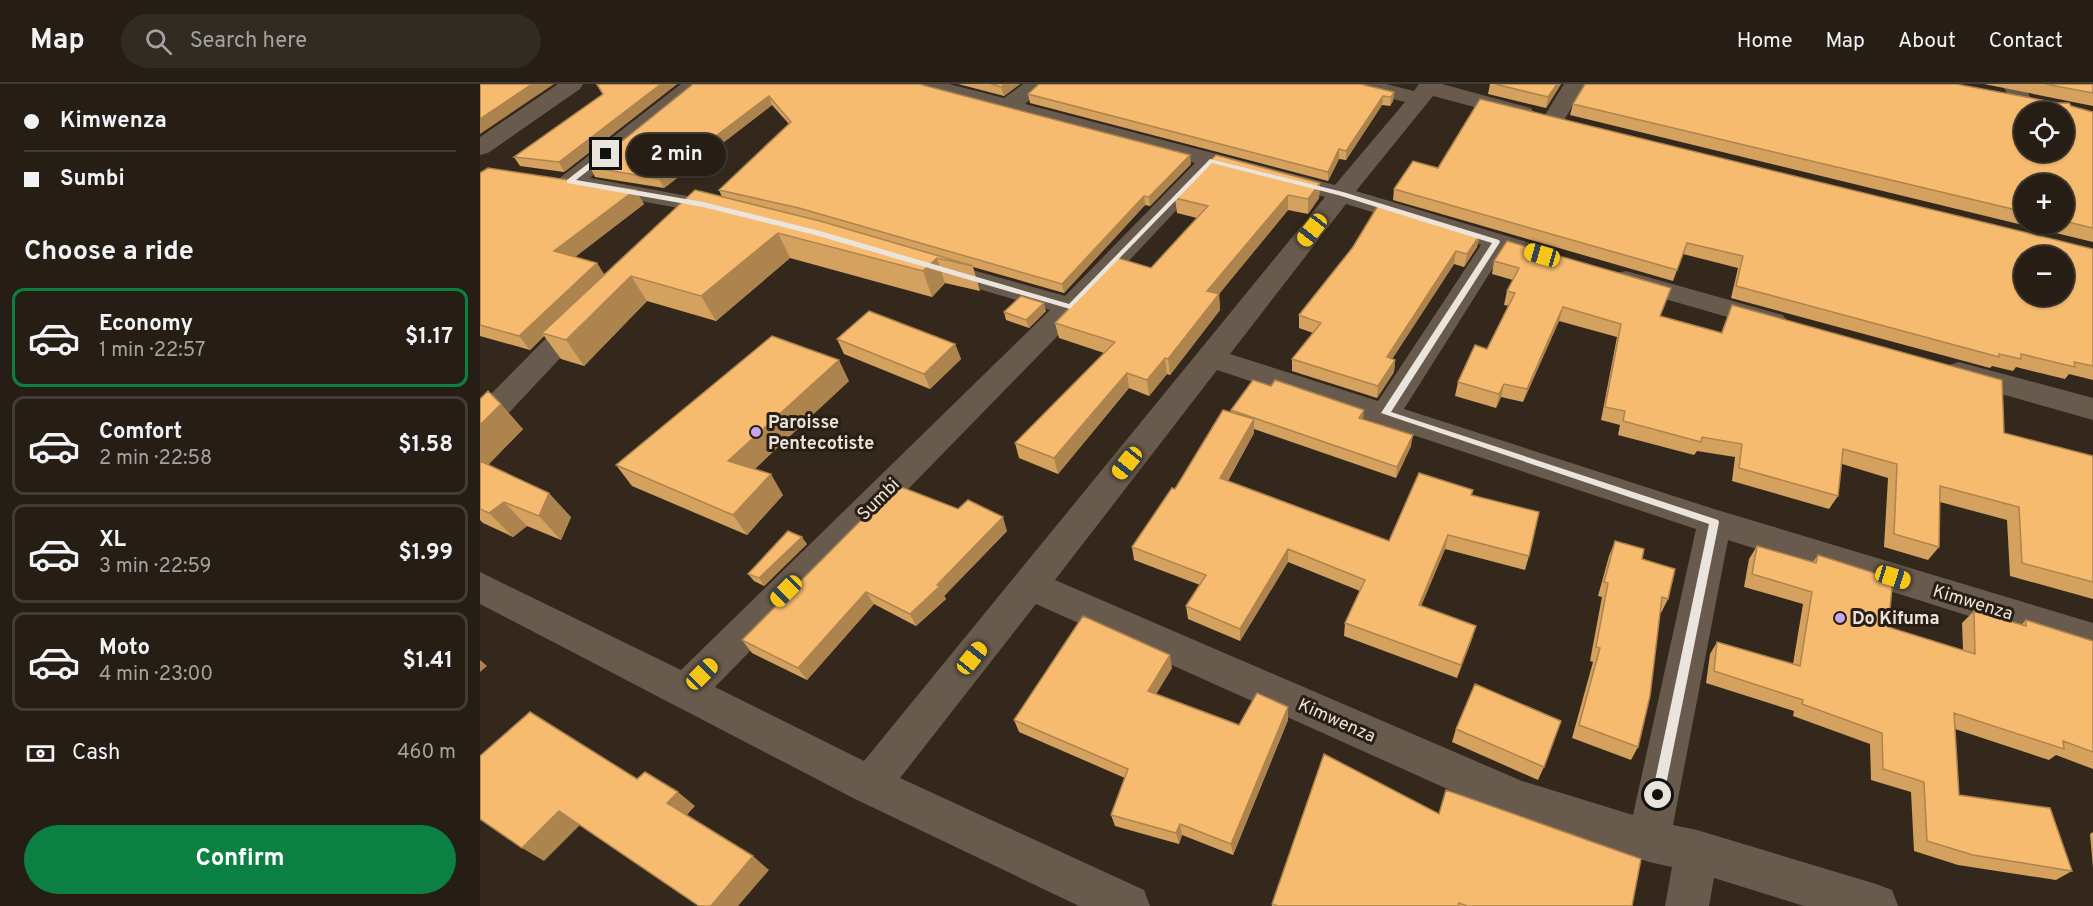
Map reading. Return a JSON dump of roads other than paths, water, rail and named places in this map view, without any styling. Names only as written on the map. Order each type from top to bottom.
[{"type":"street","points":[[480,148],[572,84]]},
{"type":"street","points":[[694,84],[559,180],[703,204],[749,216]]},
{"type":"street","points":[[924,84],[1341,194],[1496,242],[1794,327]]},
{"type":"street","points":[[1009,105],[1037,84]]},
{"type":"street","points":[[1361,84],[1426,90],[1564,123],[1575,84]]},
{"type":"street","points":[[870,785],[1426,90]]},
{"type":"street","name":"Sumbi","points":[[685,691],[1070,307],[1210,161]]},
{"type":"street","points":[[676,229],[703,204]]},
{"type":"street","points":[[1386,413],[1496,242]]},
{"type":"street","points":[[910,260],[1070,307]]},
{"type":"street","points":[[480,424],[563,336],[607,295]]},
{"type":"street","name":"Kimwenza","points":[[1211,358],[1386,413],[1714,522],[2093,639]]},
{"type":"street","points":[[1932,365],[2093,409]]},
{"type":"street","points":[[1649,841],[1714,522]]},
{"type":"street","name":"Kimwenza","points":[[1030,585],[1518,800],[1649,841],[1697,851],[1876,906]]},
{"type":"street","points":[[480,587],[870,785],[1128,906]]},
{"type":"street","points":[[1687,906],[1697,851]]},
{"type":"place","name":"Paroisse Pentecotiste","points":[[756,432]]},
{"type":"place","name":"Do Kifuma","points":[[1840,618]]}]
